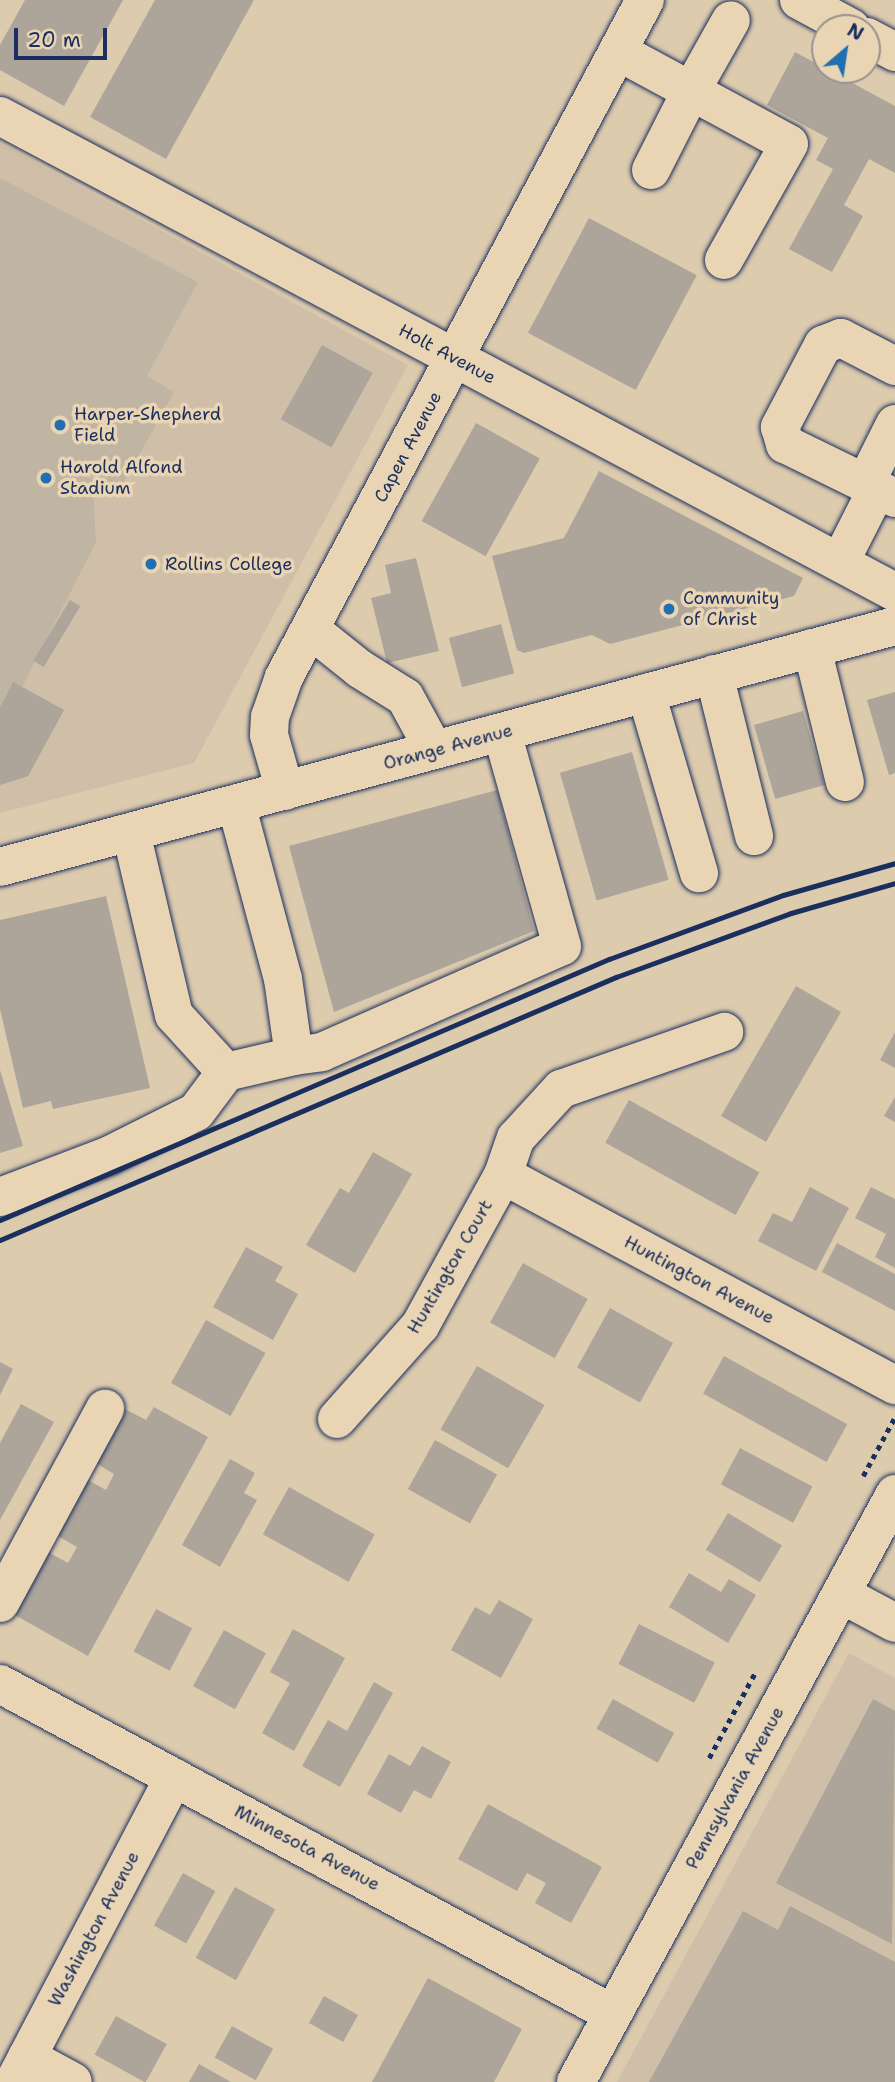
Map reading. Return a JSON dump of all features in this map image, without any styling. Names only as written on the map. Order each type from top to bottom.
[{"type":"street","name":"Capen Avenue","points":[[285,790],[270,735],[270,717],[284,677],[456,359],[645,0]]},
{"type":"street","points":[[799,0],[825,14]]},
{"type":"street","points":[[651,170],[731,20]]},
{"type":"street","points":[[619,52],[789,144],[724,260]]},
{"type":"street","name":"Holt Avenue","points":[[0,116],[895,592]]},
{"type":"street","points":[[879,490],[785,444],[780,427],[823,345],[841,338],[895,366]]},
{"type":"street","points":[[840,562],[879,490],[895,424]]},
{"type":"street","name":"Orange Avenue","points":[[0,867],[895,626]]},
{"type":"street","points":[[310,629],[360,669],[405,697],[434,750]]},
{"type":"street","points":[[813,648],[845,782]]},
{"type":"street","points":[[715,674],[754,836]]},
{"type":"street","points":[[646,693],[699,873]]},
{"type":"street","points":[[0,1197],[110,1155],[196,1112],[226,1072],[322,1052],[562,946],[502,732]]},
{"type":"street","points":[[236,804],[283,979],[293,1056]]},
{"type":"street","points":[[131,832],[174,1015],[226,1072]]},
{"type":"street","name":"Huntington Court","points":[[337,1419],[420,1326],[503,1175],[516,1138],[561,1089],[724,1032]]},
{"type":"street","name":"Huntington Avenue","points":[[503,1175],[895,1385]]},
{"type":"street","points":[[0,1603],[105,1409]]},
{"type":"street","name":"Pennsylvania Avenue","points":[[576,2082],[895,1494]]},
{"type":"street","points":[[841,1594],[895,1623]]},
{"type":"street","name":"Minnesota Avenue","points":[[0,1684],[613,2014]]},
{"type":"street","name":"Washington Avenue","points":[[20,2069],[174,1777]]},
{"type":"street","points":[[20,2069],[73,2082]]},
{"type":"shaded area","name":"Rollins College","points":[[0,143],[408,365],[194,763],[0,813]]},
{"type":"shaded area","name":"Harper-Shepherd Field","points":[[0,178],[198,282],[147,376],[174,392],[120,489],[92,475],[96,542],[22,687],[64,710],[28,776],[0,785]]},
{"type":"shaded area","points":[[849,1653],[895,1678],[895,2082],[617,2082]]},
{"type":"building","points":[[25,0],[123,0],[64,106],[0,70],[0,45]]},
{"type":"building","points":[[155,0],[254,0],[166,159],[90,117]]},
{"type":"building","points":[[795,52],[811,61],[811,84],[854,84],[895,106],[895,173],[869,159],[844,205],[863,216],[832,272],[789,249],[833,169],[816,160],[828,138],[767,105]]},
{"type":"building","points":[[589,218],[697,275],[636,390],[528,333]]},
{"type":"building","points":[[322,345],[373,373],[332,447],[281,419]]},
{"type":"building","points":[[476,423],[540,458],[486,556],[422,521]]},
{"type":"building","points":[[599,471],[803,578],[794,596],[610,644],[592,635],[524,653],[517,650],[492,556],[564,538]]},
{"type":"building","points":[[416,558],[439,651],[387,663],[371,598],[391,593],[385,565]]},
{"type":"building","points":[[70,600],[80,606],[44,667],[33,661]]},
{"type":"building","points":[[501,624],[514,673],[462,687],[449,638]]},
{"type":"building","points":[[13,682],[64,710],[28,776],[0,785],[0,708]]},
{"type":"building","points":[[895,692],[895,773],[889,775],[867,700]]},
{"type":"building","points":[[803,711],[824,785],[775,799],[754,725]]},
{"type":"building","points":[[632,752],[669,880],[597,901],[560,773]]},
{"type":"building","points":[[497,790],[534,931],[334,1012],[289,846]]},
{"type":"building","points":[[106,896],[150,1088],[53,1109],[51,1101],[23,1108],[0,1009],[0,920]]},
{"type":"building","points":[[796,986],[841,1012],[766,1142],[721,1116]]},
{"type":"building","points":[[895,1032],[895,1068],[880,1060]]},
{"type":"building","points":[[0,1070],[23,1146],[0,1153]]},
{"type":"building","points":[[895,1097],[895,1122],[884,1116]]},
{"type":"building","points":[[629,1100],[759,1172],[736,1215],[605,1143]]},
{"type":"building","points":[[373,1152],[412,1174],[355,1273],[306,1245],[340,1188],[349,1193]]},
{"type":"building","points":[[810,1187],[849,1208],[816,1271],[758,1241],[773,1213],[792,1222]]},
{"type":"building","points":[[871,1187],[895,1199],[895,1268],[875,1257],[886,1234],[855,1218]]},
{"type":"building","points":[[837,1243],[895,1274],[895,1311],[822,1272]]},
{"type":"building","points":[[246,1247],[283,1267],[275,1281],[298,1294],[273,1340],[213,1307]]},
{"type":"building","points":[[523,1263],[588,1299],[555,1358],[490,1322]]},
{"type":"building","points":[[610,1308],[673,1343],[640,1402],[577,1367]]},
{"type":"building","points":[[206,1320],[265,1353],[231,1416],[171,1383]]},
{"type":"building","points":[[724,1356],[847,1424],[826,1462],[703,1394]]},
{"type":"building","points":[[0,1362],[13,1369],[0,1395]]},
{"type":"building","points":[[477,1366],[545,1405],[508,1468],[440,1429]]},
{"type":"building","points":[[21,1404],[54,1422],[0,1520],[0,1443]]},
{"type":"building","points":[[154,1407],[208,1437],[88,1656],[13,1614],[48,1552],[68,1563],[77,1547],[56,1535],[86,1479],[106,1490],[114,1474],[94,1462],[123,1408],[146,1420]]},
{"type":"building","points":[[435,1440],[497,1474],[470,1523],[408,1489]]},
{"type":"building","points":[[740,1448],[812,1486],[793,1523],[721,1484]]},
{"type":"building","points":[[230,1459],[255,1473],[244,1493],[257,1500],[220,1567],[182,1545]]},
{"type":"building","points":[[289,1487],[375,1535],[349,1582],[263,1534]]},
{"type":"building","points":[[728,1513],[782,1545],[760,1582],[706,1550]]},
{"type":"building","points":[[689,1573],[721,1592],[729,1579],[756,1595],[728,1643],[669,1607]]},
{"type":"building","points":[[499,1600],[533,1619],[501,1678],[451,1650],[475,1607],[490,1615]]},
{"type":"building","points":[[156,1609],[192,1628],[170,1671],[133,1651]]},
{"type":"building","points":[[639,1624],[715,1663],[694,1703],[619,1664]]},
{"type":"building","points":[[293,1629],[345,1658],[294,1751],[262,1733],[290,1683],[270,1672]]},
{"type":"building","points":[[224,1630],[266,1653],[235,1709],[193,1686]]},
{"type":"building","points":[[374,1682],[393,1693],[340,1787],[302,1766],[328,1720],[347,1731]]},
{"type":"building","points":[[613,1699],[674,1733],[658,1763],[597,1729]]},
{"type":"building","points":[[873,1699],[895,1711],[892,1944],[776,1883]]},
{"type":"building","points":[[422,1746],[451,1762],[431,1799],[414,1790],[401,1813],[367,1794],[389,1754],[410,1766]]},
{"type":"building","points":[[488,1804],[602,1867],[571,1923],[535,1903],[546,1883],[527,1873],[517,1891],[458,1859]]},
{"type":"building","points":[[183,1873],[215,1891],[186,1943],[154,1925]]},
{"type":"building","points":[[235,1887],[275,1909],[236,1980],[196,1958]]},
{"type":"building","points":[[790,1906],[895,1962],[895,2082],[649,2082],[743,1911],[778,1930]]},
{"type":"building","points":[[428,1978],[522,2029],[494,2082],[372,2082]]},
{"type":"building","points":[[324,1996],[358,2015],[343,2042],[309,2023]]},
{"type":"building","points":[[116,2016],[167,2044],[146,2082],[95,2054]]},
{"type":"building","points":[[232,2026],[273,2049],[256,2080],[215,2057]]},
{"type":"building","points":[[199,2064],[231,2082],[189,2082]]},
{"type":"railway","points":[[0,1220],[609,959],[783,895],[895,863]]},
{"type":"railway","points":[[0,1240],[616,977],[791,913],[895,883]]},
{"type":"place","name":"Harper-Shepherd Field","points":[[60,425]]},
{"type":"place","name":"Harold Alfond Stadium","points":[[46,478]]},
{"type":"place","name":"Rollins College","points":[[151,564]]},
{"type":"place","name":"Community of Christ","points":[[669,609]]}]
